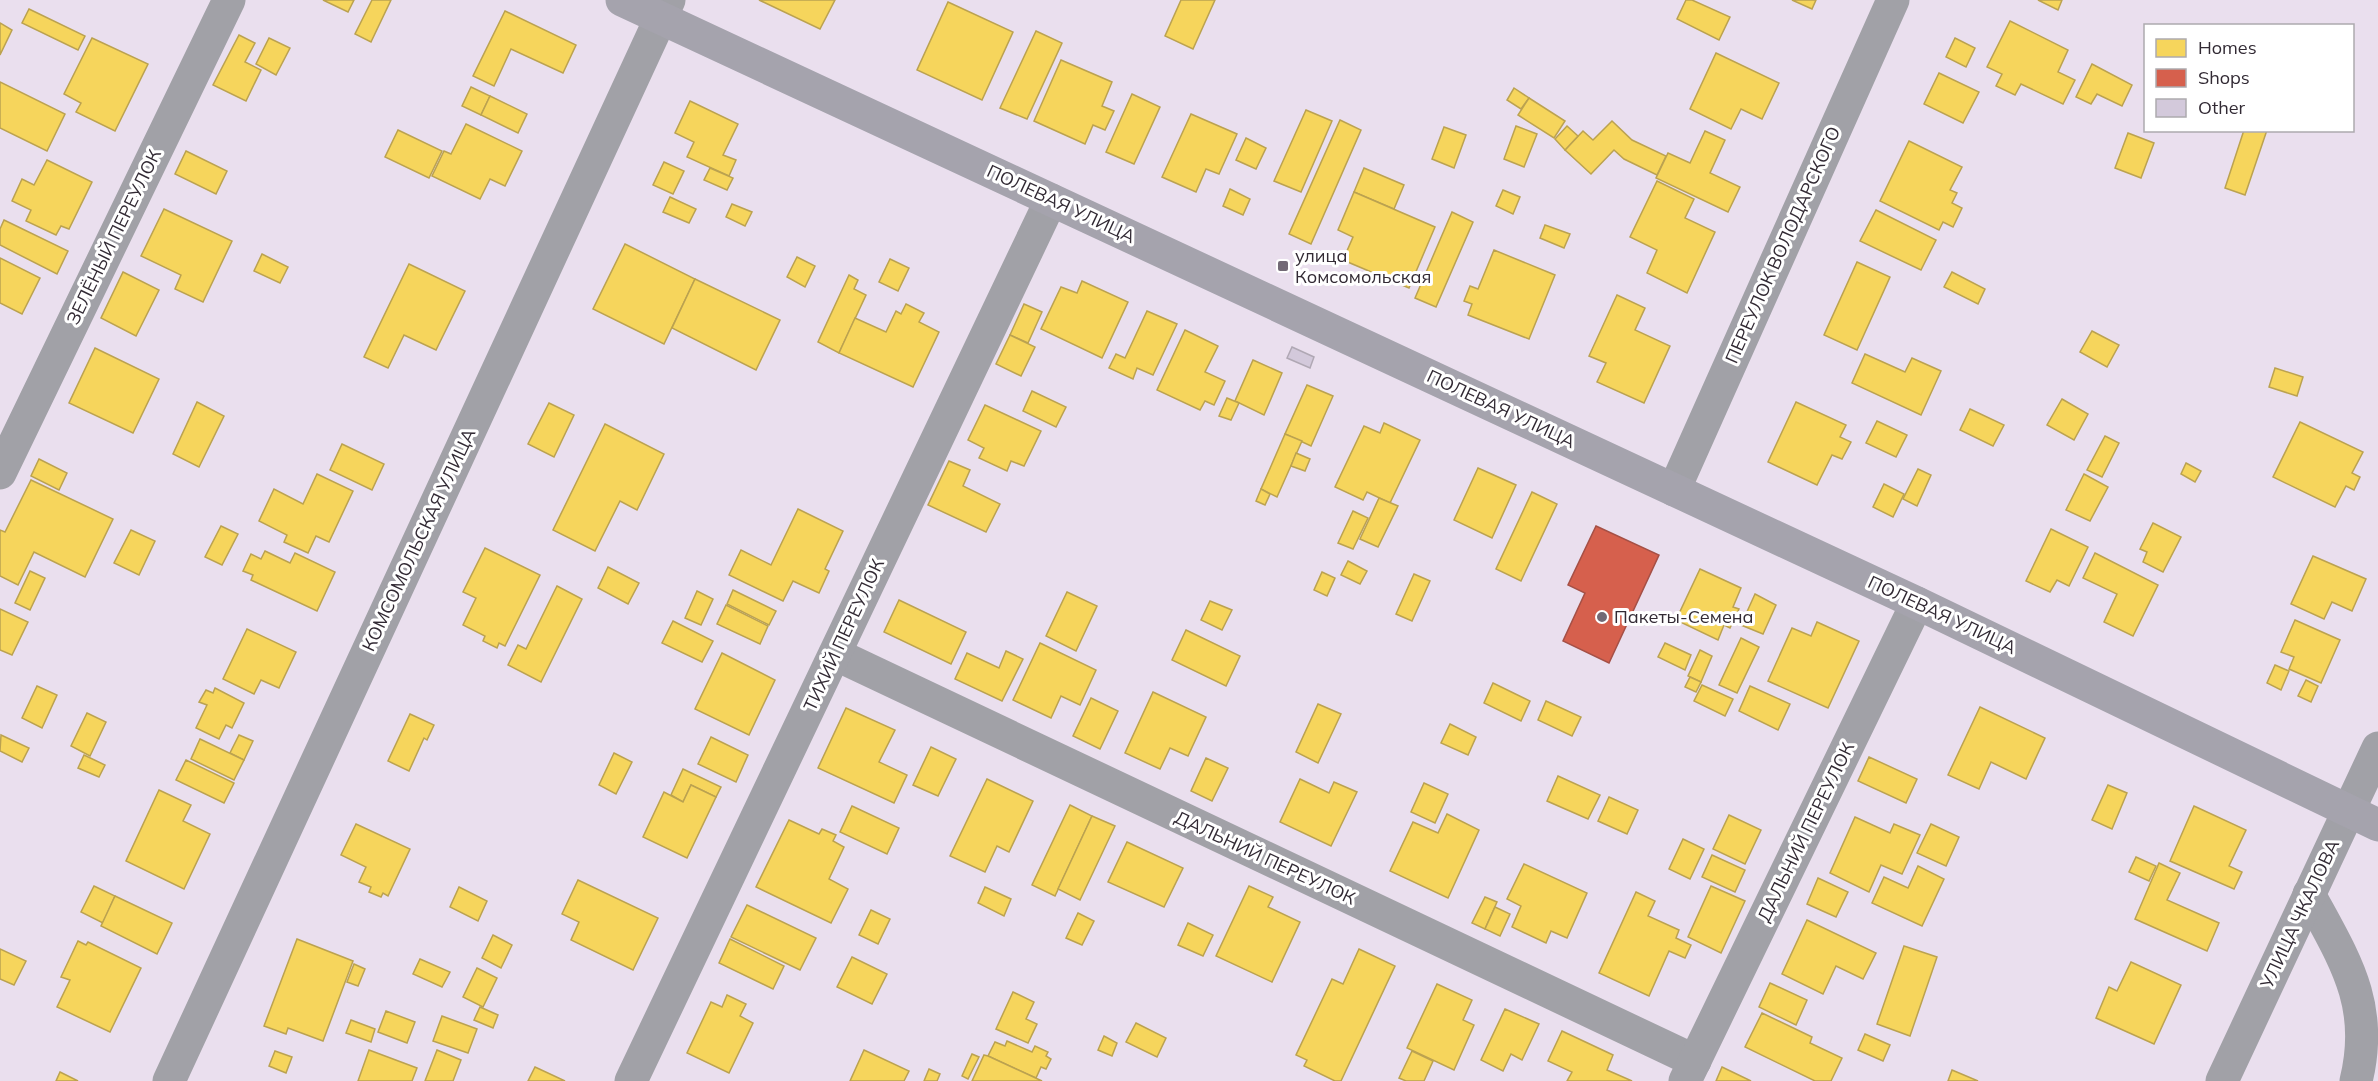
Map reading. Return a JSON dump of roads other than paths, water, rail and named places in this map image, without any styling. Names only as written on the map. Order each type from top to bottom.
[{"type":"main road","name":"ПОЛЕВАЯ УЛИЦА","points":[[622,0],[665,9],[1051,200],[1917,603],[2378,825]]},
{"type":"street","name":"ЗЕЛЁНЫЙ ПЕРЕУЛОК","points":[[0,473],[229,0]]},
{"type":"street","name":"ПЕРЕУЛОК ВОЛОДАРСКОГО","points":[[1674,490],[1893,0]]},
{"type":"street","name":"КОМСОМОЛЬСКАЯ УЛИЦА","points":[[168,1081],[665,9]]},
{"type":"street","name":"ТИХИЙ ПЕРЕУЛОК","points":[[642,1078],[835,654],[1051,200]]},
{"type":"street","name":"ДАЛЬНИЙ ПЕРЕУЛОК","points":[[835,654],[1690,1071],[1917,603]]},
{"type":"street","name":"УЛИЦА ЧКАЛОВА","points":[[2222,1081],[2378,748]]},
{"type":"street","points":[[2309,894],[2347,966],[2359,1000],[2362,1050],[2356,1081]]},
{"type":"place","name":"улица Комсомольская","points":[[1283,266]]},
{"type":"place","name":"Пакеты-Семена","points":[[1602,617]]}]
